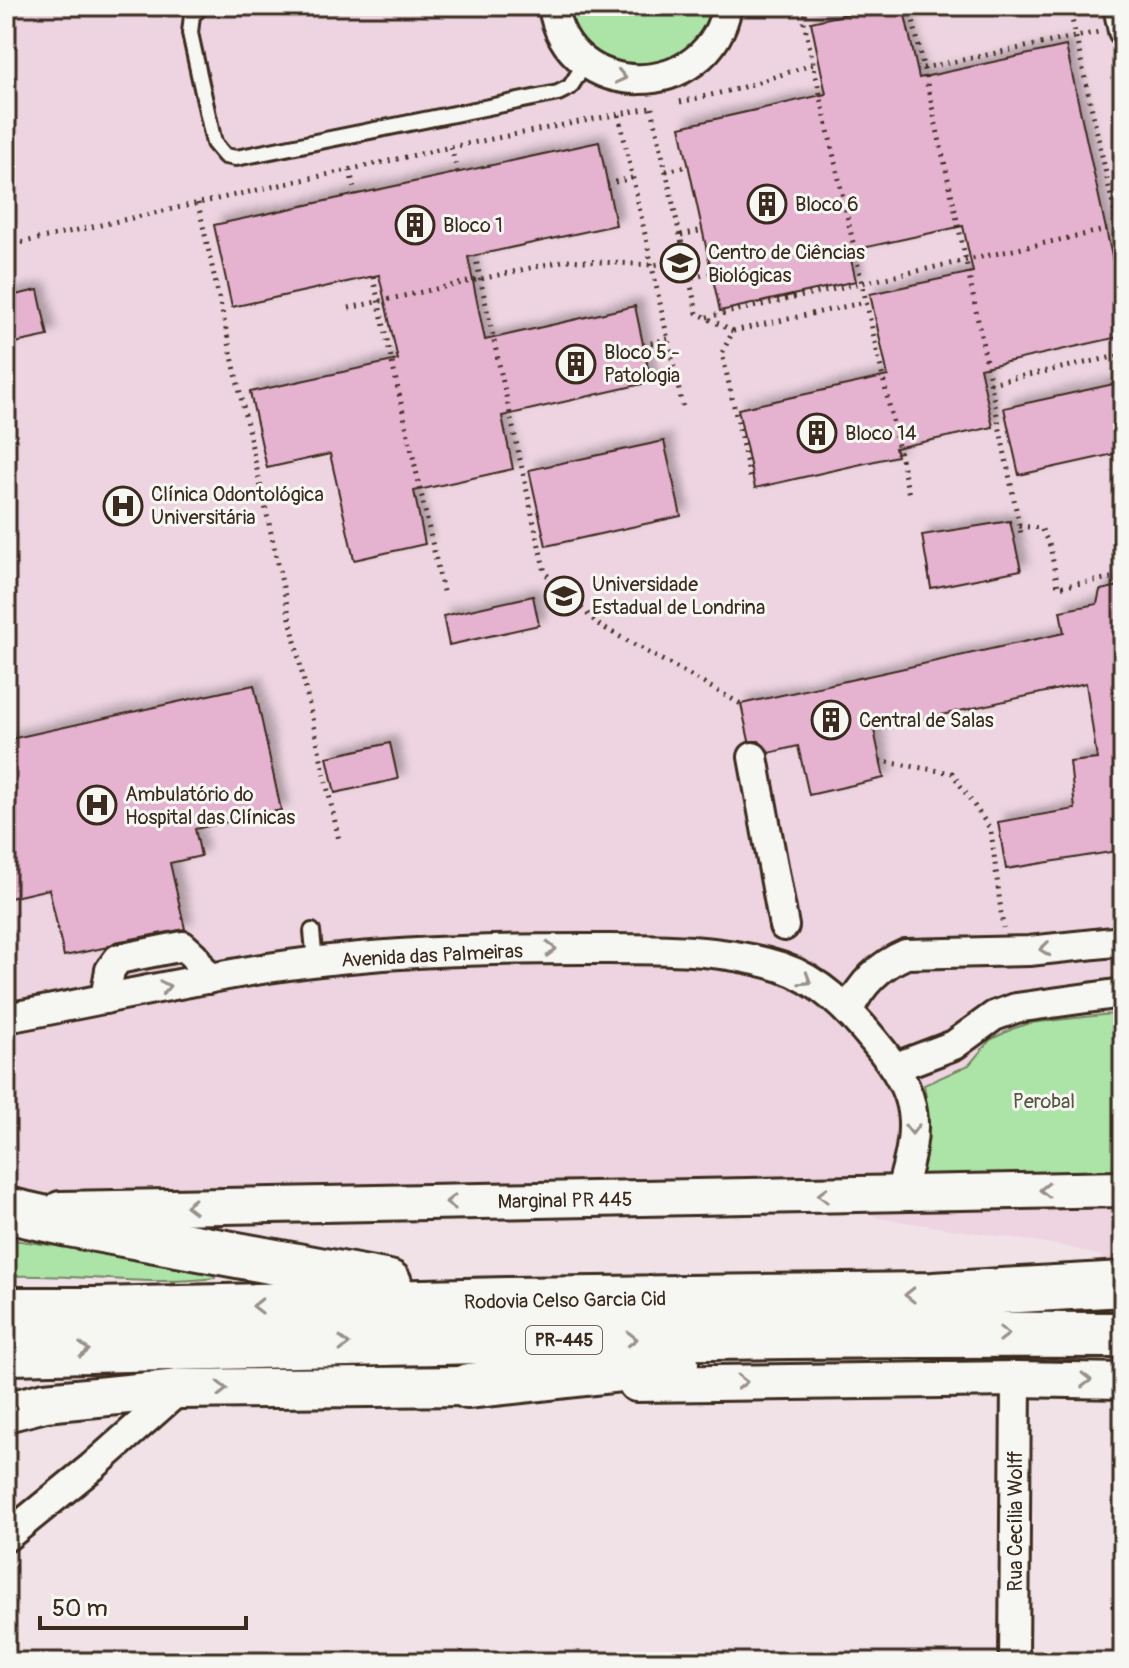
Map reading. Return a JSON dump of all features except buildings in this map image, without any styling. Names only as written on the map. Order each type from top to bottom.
[{"type":"highway","points":[[6,1210],[340,1275],[507,1300]]},
{"type":"highway","name":"Rodovia Celso Garcia Cid","points":[[6,1310],[933,1295],[1115,1284]]},
{"type":"highway","points":[[468,1386],[943,1334]]},
{"type":"highway","name":"Rodovia Celso Garcia Cid","points":[[6,1352],[460,1341],[943,1334],[1123,1335]]},
{"type":"main road","points":[[6,1412],[57,1400],[180,1389],[468,1386]]},
{"type":"street","points":[[553,6],[555,19],[568,45],[586,62],[615,78],[644,81],[673,74],[698,59],[716,37],[727,6]]},
{"type":"street","points":[[1118,6],[1123,31]]},
{"type":"street","points":[[753,757],[784,926]]},
{"type":"street","points":[[849,1010],[860,990],[876,972],[889,961],[906,954],[1029,951],[1123,941]]},
{"type":"street","name":"Avenida das Palmeiras","points":[[6,1018],[105,999],[110,970],[118,959],[183,946],[194,956],[208,979],[315,962],[427,952],[678,949],[780,966],[849,1010],[903,1079],[911,1106],[913,1133],[911,1158],[900,1193]]},
{"type":"street","points":[[896,1067],[954,1045],[994,1016],[1016,1008],[1123,993]]},
{"type":"street","name":"Marginal PR 445","points":[[6,1210],[1123,1189]]},
{"type":"street","points":[[468,1386],[1016,1379],[1123,1381]]},
{"type":"street","name":"Rua Cecília Wolff","points":[[1014,1662],[1016,1379]]},
{"type":"street","points":[[6,1537],[180,1389]]},
{"type":"lane","points":[[202,6],[192,15],[190,33],[214,143],[221,153],[236,158],[558,93],[570,87],[586,62]]},
{"type":"lane","points":[[312,931],[315,962]]},
{"type":"path","points":[[807,6],[804,22],[909,495]]},
{"type":"path","points":[[910,6],[1021,534]]},
{"type":"path","points":[[707,317],[1120,227],[1069,6]]},
{"type":"path","points":[[923,68],[1095,33]]},
{"type":"path","points":[[6,246],[451,147],[737,89],[814,64]]},
{"type":"path","points":[[652,108],[697,313],[733,331],[866,302]]},
{"type":"path","points":[[619,115],[683,409]]},
{"type":"path","points":[[451,147],[457,172]]},
{"type":"path","points":[[666,171],[689,166]]},
{"type":"path","points":[[350,170],[355,194]]},
{"type":"path","points":[[607,184],[632,178]]},
{"type":"path","points":[[198,203],[339,840]]},
{"type":"path","points":[[681,235],[703,230]]},
{"type":"path","points":[[475,255],[545,573],[599,625],[741,704]]},
{"type":"path","points":[[349,308],[567,260],[661,264],[690,278],[712,273]]},
{"type":"path","points":[[373,277],[444,596]]},
{"type":"path","points":[[733,331],[722,353],[750,478]]},
{"type":"path","points":[[643,345],[668,339]]},
{"type":"path","points":[[990,383],[1123,355]]},
{"type":"path","points":[[1019,526],[1041,528],[1050,546],[1058,587],[1123,576]]},
{"type":"path","points":[[880,761],[952,773],[991,830],[1003,929]]},
{"type":"shaded area","name":"Universidade Estadual de Londrina","points":[[6,6],[1123,6],[1123,1284],[1099,1285],[1102,1256],[1059,1245],[878,1218],[822,1187],[101,1194],[6,1190]]},
{"type":"green space","points":[[568,6],[713,6],[703,34],[688,51],[649,67],[607,60],[589,48],[576,31]]},
{"type":"green space","name":"Perobal","points":[[1121,1013],[1123,1179],[920,1184],[926,1147],[924,1085],[969,1065],[990,1040],[1012,1029],[1030,1023]]},
{"type":"green space","points":[[6,1239],[64,1247],[129,1250],[214,1273],[215,1278],[137,1281],[6,1276]]},
{"type":"place","name":"Bloco 6","points":[[767,204]]},
{"type":"place","name":"Bloco 1","points":[[415,225]]},
{"type":"place","name":"Centro de Ciências Biológicas","points":[[680,263]]},
{"type":"place","name":"Bloco 5 - Patologia","points":[[576,364]]},
{"type":"place","name":"Bloco 14","points":[[817,433]]},
{"type":"place","name":"Clínica Odontológica Universitária","points":[[123,506]]},
{"type":"place","name":"Universidade Estadual de Londrina","points":[[564,596]]},
{"type":"place","name":"Central de Salas","points":[[831,720]]},
{"type":"place","name":"Ambulatório do Hospital das Clínicas","points":[[97,805]]}]
